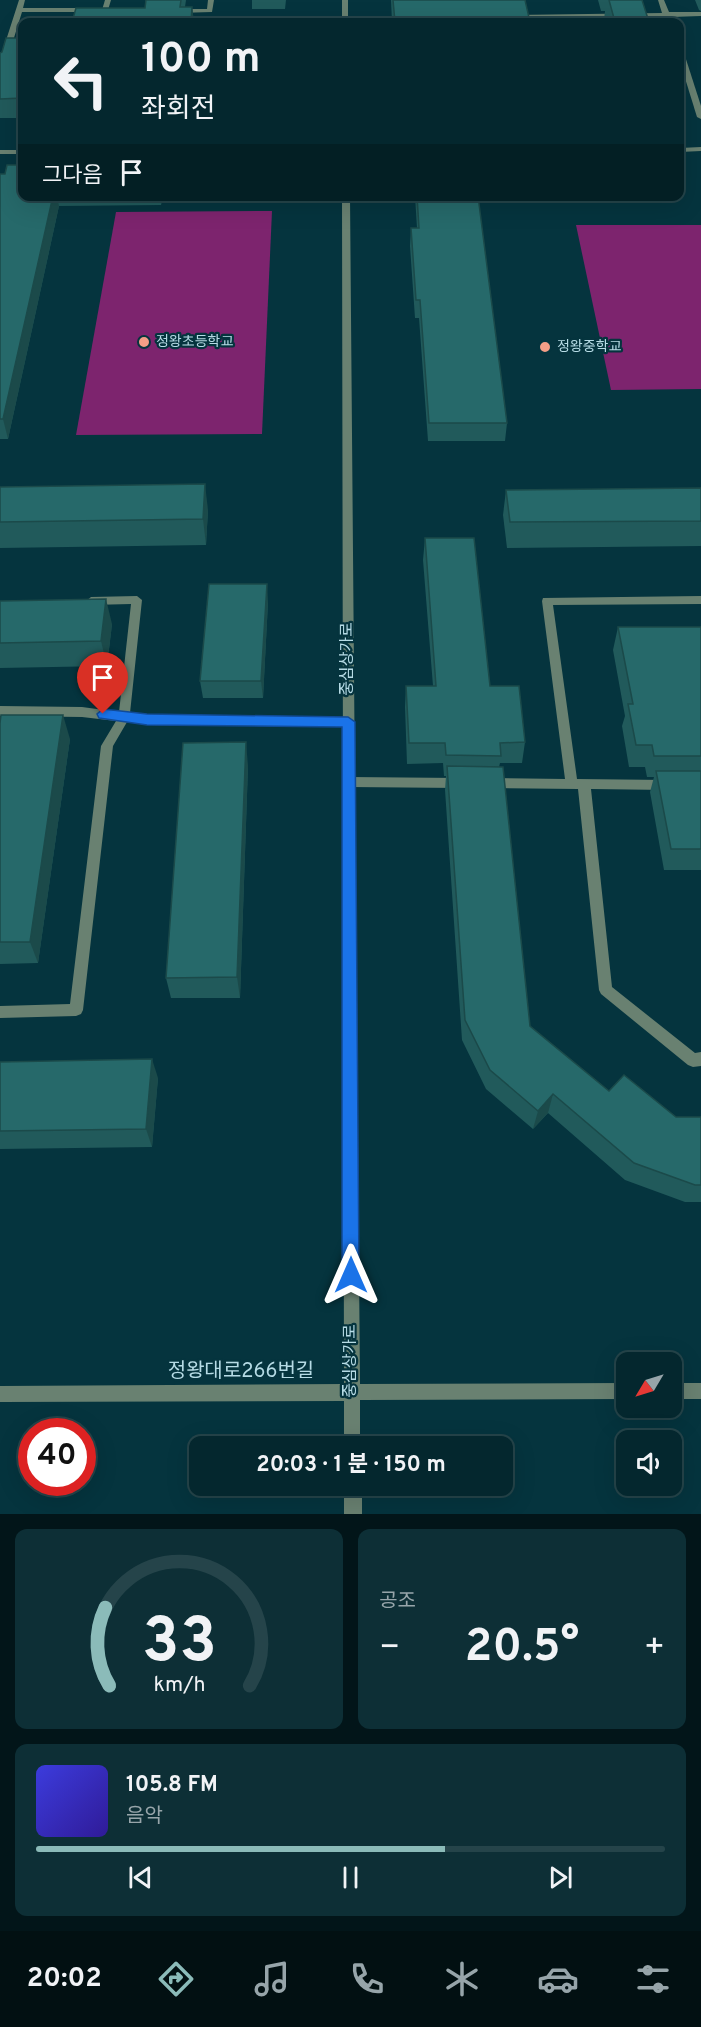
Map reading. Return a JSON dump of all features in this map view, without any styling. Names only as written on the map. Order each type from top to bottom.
[{"type":"street","points":[[0,70],[11,23],[22,0]]},
{"type":"street","points":[[105,10],[108,0]]},
{"type":"street","points":[[163,11],[210,11],[212,0]]},
{"type":"street","points":[[345,0],[345,18]]},
{"type":"street","points":[[662,0],[668,18]]},
{"type":"street","points":[[19,10],[117,10]]},
{"type":"street","points":[[675,18],[701,14]]},
{"type":"street","points":[[503,17],[533,18]]},
{"type":"street","points":[[684,65],[701,117]]},
{"type":"street","points":[[684,150],[701,149]]},
{"type":"street","points":[[0,152],[18,152]]},
{"type":"street","name":"중심상가로","points":[[346,201],[352,1436]]},
{"type":"street","points":[[0,1012],[76,1010],[107,746],[124,717],[137,600],[80,601]]},
{"type":"street","points":[[701,600],[547,601],[578,784],[606,990],[693,1060],[701,1059]]},
{"type":"street","points":[[0,711],[82,712],[147,720],[348,722]]},
{"type":"street","points":[[349,782],[678,785]]},
{"type":"street","name":"정왕대로266번길","points":[[0,1394],[616,1391]]},
{"type":"street","points":[[682,1391],[701,1391]]},
{"type":"street","points":[[353,1496],[353,1514]]},
{"type":"shaded area","points":[[272,211],[262,434],[76,435],[116,212]]},
{"type":"shaded area","points":[[576,225],[701,225],[701,389],[611,390]]},
{"type":"building","points":[[146,0],[181,0],[180,7],[192,7],[191,18],[73,18],[76,8],[145,8]]},
{"type":"building","points":[[393,0],[525,0],[529,18],[395,18]]},
{"type":"building","points":[[609,0],[642,0],[648,18],[614,18]]},
{"type":"building","points":[[6,38],[18,38],[18,98],[0,99],[0,53]]},
{"type":"building","points":[[7,165],[18,165],[18,201],[52,201],[3,419],[0,419],[0,174],[5,174]]},
{"type":"building","points":[[417,201],[479,201],[507,423],[429,423],[420,300],[416,300],[411,228],[419,228]]},
{"type":"building","points":[[205,484],[203,519],[0,522],[0,487]]},
{"type":"building","points":[[701,488],[701,521],[510,522],[506,490]]},
{"type":"building","points":[[425,538],[474,538],[490,686],[519,686],[525,742],[500,743],[501,756],[446,755],[445,743],[409,743],[406,686],[436,686]]},
{"type":"building","points":[[209,584],[267,584],[261,681],[200,681]]},
{"type":"building","points":[[106,599],[101,641],[0,643],[0,601]]},
{"type":"building","points":[[618,627],[701,627],[701,756],[654,756],[652,745],[636,745],[628,704],[633,704]]},
{"type":"building","points":[[1,715],[63,715],[30,942],[0,942]]},
{"type":"building","points":[[246,742],[237,977],[166,978],[183,743]]},
{"type":"building","points":[[447,766],[503,767],[530,1026],[609,1091],[624,1075],[676,1117],[701,1117],[701,1185],[695,1185],[634,1163],[553,1094],[538,1111],[490,1070],[465,1020]]},
{"type":"building","points":[[656,771],[701,771],[701,849],[671,849]]},
{"type":"building","points":[[152,1059],[146,1129],[0,1131],[0,1062]]},
{"type":"place","name":"정왕초등학교","points":[[144,342]]},
{"type":"place","name":"정왕중학교","points":[[545,347]]},
{"type":"route","points":[[103,714],[147,720],[348,722],[351,1275]]}]
